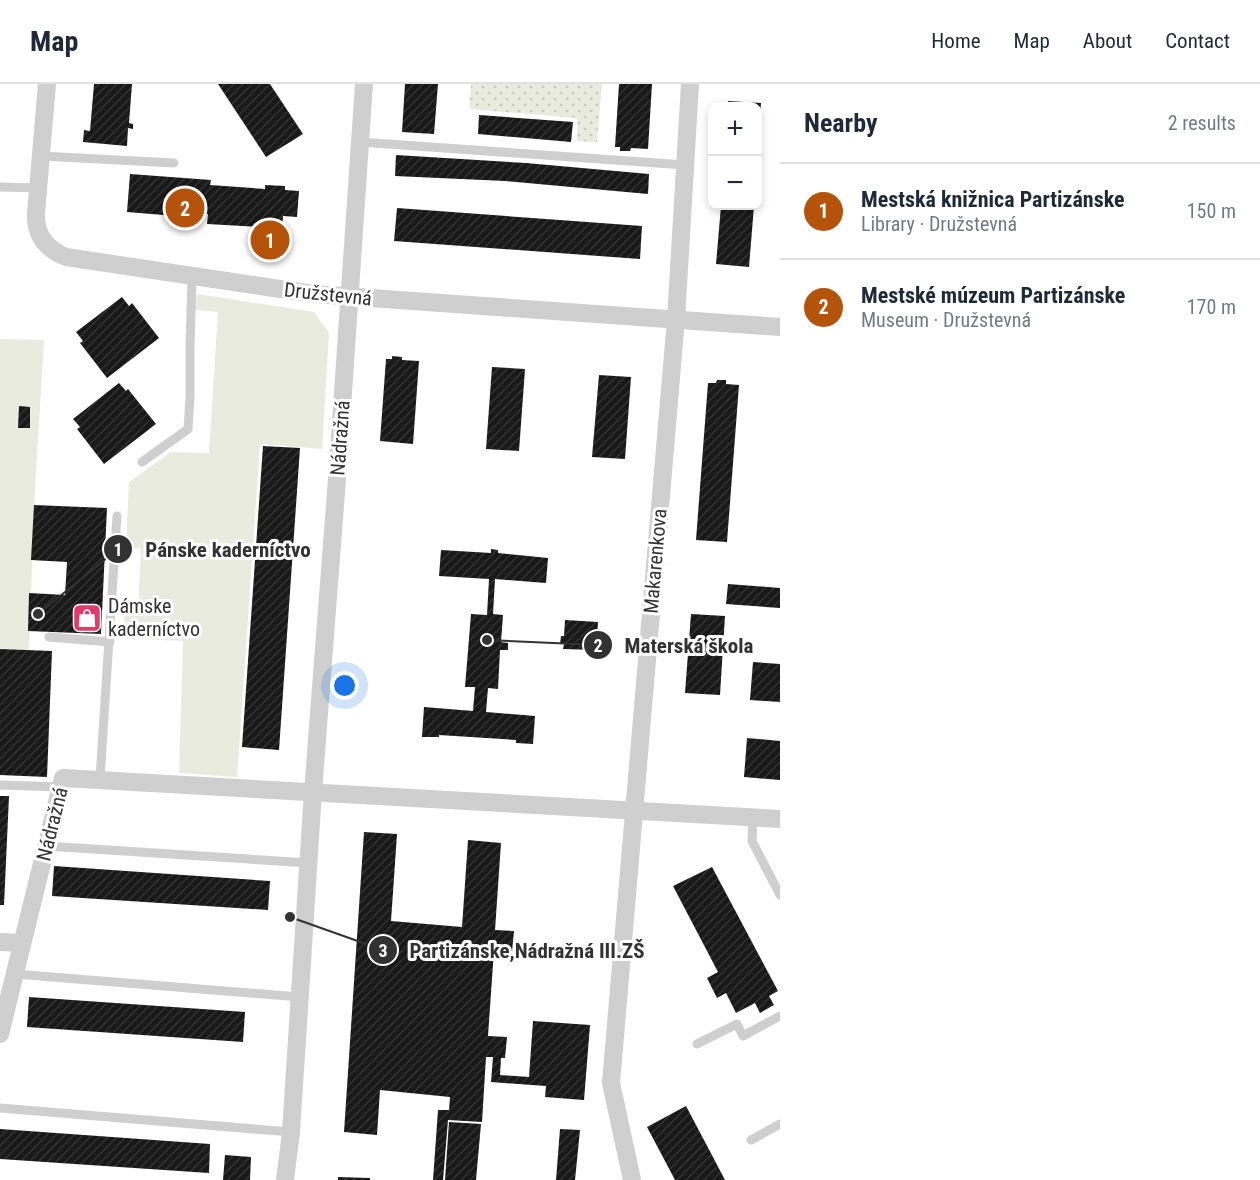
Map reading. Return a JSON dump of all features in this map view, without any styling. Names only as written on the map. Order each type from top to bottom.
[{"type":"street","name":"Družstevná","points":[[47,84],[37,228],[43,242],[55,253],[66,257],[348,297],[780,327]]},
{"type":"street","name":"Nádražná","points":[[285,1180],[291,1132],[364,84]]},
{"type":"street","name":"Makarenkova","points":[[632,1180],[611,1083],[676,319],[690,84]]},
{"type":"street","name":"Nádražná","points":[[0,1034],[63,778],[313,792]]},
{"type":"street","points":[[313,792],[780,819]]},
{"type":"street","points":[[0,942],[22,944]]},
{"type":"lane","points":[[360,142],[685,165]]},
{"type":"lane","points":[[41,156],[174,163]]},
{"type":"lane","points":[[0,187],[39,188]]},
{"type":"lane","points":[[142,462],[188,429],[192,276]]},
{"type":"lane","points":[[100,779],[117,516]]},
{"type":"lane","points":[[49,638],[110,642]]},
{"type":"lane","points":[[0,785],[60,787]]},
{"type":"lane","points":[[753,818],[752,841],[780,895]]},
{"type":"lane","points":[[46,846],[309,863]]},
{"type":"lane","points":[[15,974],[300,997]]},
{"type":"lane","points":[[697,1044],[736,1024],[743,1036],[780,1016]]},
{"type":"lane","points":[[0,1108],[291,1132]]},
{"type":"lane","points":[[750,1140],[780,1124]]},
{"type":"shaded area","points":[[471,84],[602,84],[597,142],[577,141],[577,118],[469,109]]},
{"type":"shaded area","points":[[197,294],[314,312],[329,333],[322,449],[260,444],[237,777],[179,773],[183,641],[153,640],[136,635],[129,630],[123,611],[138,611],[141,549],[126,547],[129,482],[171,452],[209,453],[218,312],[195,310]]},
{"type":"shaded area","points":[[0,339],[44,340],[34,505],[29,650],[0,649]]},
{"type":"building","points":[[94,84],[132,84],[129,123],[133,124],[133,129],[128,128],[127,146],[83,142],[84,130],[90,131]]},
{"type":"building","points":[[218,84],[270,84],[303,134],[266,157]]},
{"type":"building","points":[[405,84],[438,84],[434,134],[402,132]]},
{"type":"building","points":[[619,84],[652,84],[648,149],[631,148],[630,151],[620,151],[620,147],[615,147]]},
{"type":"building","points":[[479,115],[573,122],[571,142],[478,134]]},
{"type":"building","points":[[396,155],[649,174],[648,194],[505,181],[395,176]]},
{"type":"building","points":[[130,174],[211,180],[210,185],[265,189],[265,185],[285,186],[285,190],[299,191],[297,217],[283,216],[282,231],[278,230],[276,247],[265,246],[267,230],[262,227],[207,224],[208,214],[177,212],[176,216],[127,212]]},
{"type":"building","points":[[397,208],[642,226],[640,259],[394,241]]},
{"type":"building","points":[[721,210],[754,210],[749,267],[716,264]]},
{"type":"building","points":[[122,297],[129,306],[132,303],[159,338],[107,378],[80,343],[83,341],[76,332]]},
{"type":"building","points":[[392,356],[402,357],[402,360],[419,361],[413,444],[380,441],[386,359],[392,359]]},
{"type":"building","points":[[492,367],[525,369],[519,451],[486,449]]},
{"type":"building","points":[[599,375],[631,377],[625,459],[592,457]]},
{"type":"building","points":[[717,380],[726,380],[726,384],[739,385],[727,542],[696,540],[708,383],[716,383]]},
{"type":"building","points":[[119,383],[126,391],[128,389],[156,424],[104,464],[77,429],[80,427],[73,419]]},
{"type":"building","points":[[19,406],[30,407],[30,428],[18,428]]},
{"type":"building","points":[[263,446],[300,448],[279,750],[242,747]]},
{"type":"building","points":[[34,505],[107,508],[101,634],[28,631],[29,593],[65,595],[67,562],[31,560]]},
{"type":"building","points":[[491,549],[498,550],[498,553],[548,558],[546,583],[495,579],[493,614],[503,615],[501,642],[508,643],[508,650],[500,650],[498,689],[488,688],[486,712],[535,716],[533,744],[516,743],[516,740],[439,735],[439,737],[422,737],[424,707],[473,711],[475,687],[465,687],[471,614],[487,615],[489,579],[439,576],[441,550],[491,553]]},
{"type":"building","points":[[728,584],[780,588],[780,608],[726,604]]},
{"type":"building","points":[[691,614],[725,616],[720,695],[685,693]]},
{"type":"building","points":[[565,620],[598,622],[596,650],[563,649],[564,644],[560,644],[561,636],[564,636]]},
{"type":"building","points":[[0,649],[52,651],[47,777],[0,775]]},
{"type":"building","points":[[753,662],[780,664],[780,702],[750,700]]},
{"type":"building","points":[[747,738],[780,741],[780,780],[744,777]]},
{"type":"building","points":[[0,796],[9,796],[4,905],[0,905]]},
{"type":"building","points":[[364,832],[397,834],[391,921],[462,927],[468,840],[501,843],[495,930],[514,931],[512,952],[494,950],[488,1036],[507,1037],[505,1058],[501,1058],[500,1075],[529,1077],[533,1021],[590,1025],[584,1100],[545,1097],[546,1086],[491,1082],[493,1057],[486,1057],[482,1122],[448,1120],[443,1180],[433,1180],[438,1110],[449,1110],[450,1097],[380,1090],[377,1135],[344,1132]]},
{"type":"building","points":[[54,866],[270,881],[268,910],[52,896]]},
{"type":"building","points":[[712,867],[778,991],[769,996],[774,1005],[760,1013],[755,1003],[736,1013],[726,993],[717,998],[707,978],[718,972],[673,886]]},
{"type":"building","points":[[29,997],[245,1012],[243,1042],[27,1027]]},
{"type":"building","points":[[686,1106],[725,1180],[675,1180],[647,1127]]},
{"type":"building","points":[[449,1122],[481,1124],[476,1180],[445,1180]]},
{"type":"building","points":[[0,1129],[210,1144],[209,1173],[0,1159]]},
{"type":"building","points":[[560,1129],[580,1130],[575,1180],[556,1180]]},
{"type":"building","points":[[225,1155],[251,1157],[250,1180],[223,1180]]},
{"type":"building","points":[[338,1177],[370,1178],[370,1180],[338,1180]]},
{"type":"place","name":"Mestské múzeum Partizánske","points":[[185,208]]},
{"type":"place","name":"Mestská knižnica Partizánske","points":[[270,240]]},
{"type":"place","name":"Pánske kaderníctvo","points":[[38,614]]},
{"type":"place","name":"Dámske kaderníctvo","points":[[87,618]]},
{"type":"place","name":"Materská škola","points":[[487,640]]},
{"type":"place","name":"Partizánske,Nádražná III.ZŠ","points":[[290,917]]}]
